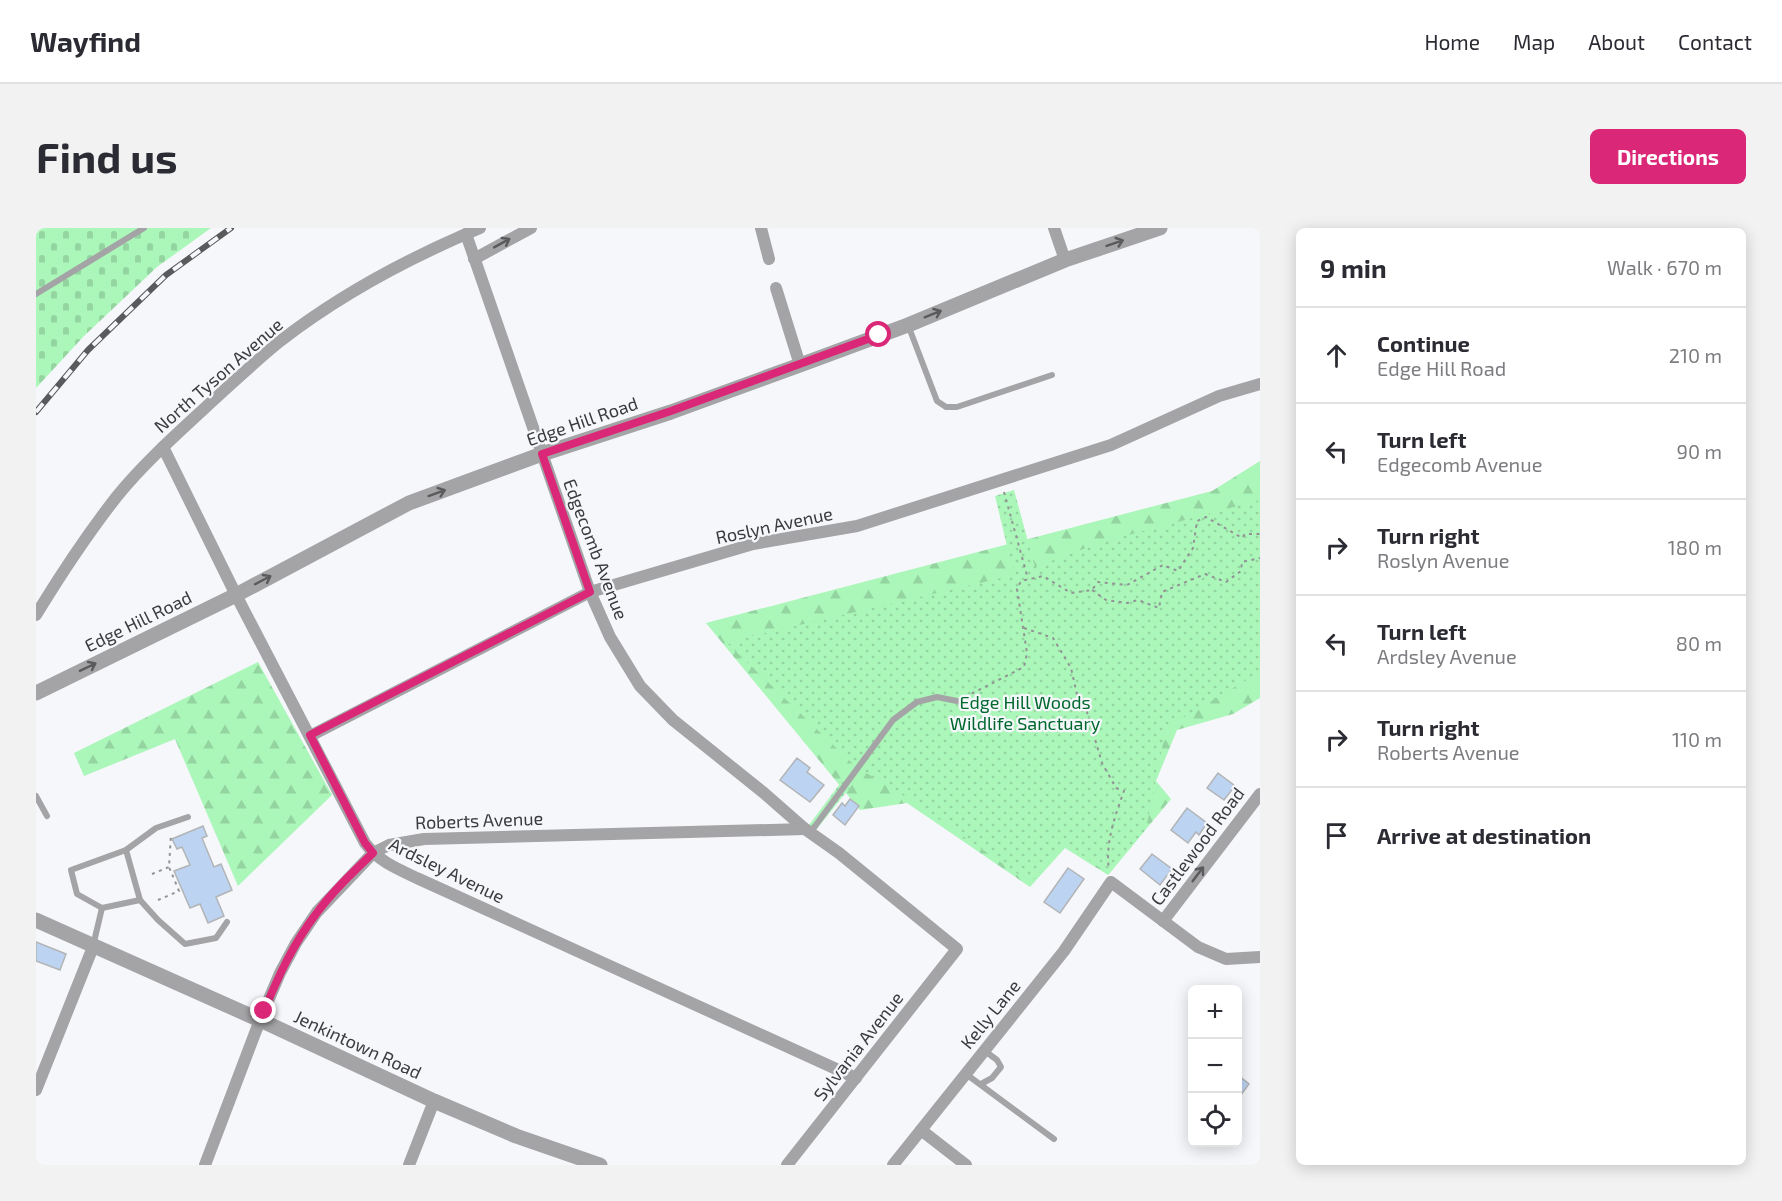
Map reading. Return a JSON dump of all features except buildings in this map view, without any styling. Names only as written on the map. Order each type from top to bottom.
[{"type":"street","name":"North Tyson Avenue","points":[[36,615],[63,570],[118,495],[163,447],[230,384],[280,342],[332,306],[401,265],[480,228]]},
{"type":"street","points":[[474,259],[531,228]]},
{"type":"street","points":[[761,228],[769,259]]},
{"type":"street","points":[[1054,228],[1065,260]]},
{"type":"street","name":"Edge Hill Road","points":[[36,693],[236,595],[409,503],[542,454],[800,365],[908,325],[1065,260],[1160,228]]},
{"type":"street","name":"Edgecomb Avenue","points":[[466,234],[590,592],[610,637],[640,686],[674,720],[807,831],[839,853],[957,949]]},
{"type":"street","points":[[776,288],[800,365]]},
{"type":"street","name":"Roslyn Avenue","points":[[310,735],[590,592],[753,544],[857,526],[878,520],[1111,445],[1219,396],[1260,384]]},
{"type":"street","name":"Ardsley Avenue","points":[[163,447],[236,595],[365,843],[373,853],[385,863],[856,1078]]},
{"type":"street","name":"Castlewood Road","points":[[1163,921],[1260,794]]},
{"type":"street","name":"Roberts Avenue","points":[[205,1165],[280,973],[317,912],[373,853],[389,845],[424,839],[807,831]]},
{"type":"street","points":[[1111,882],[1197,947],[1226,959],[1260,957]]},
{"type":"street","name":"Kelly Lane","points":[[893,1165],[1064,951],[1111,882]]},
{"type":"street","name":"Jenkintown Road","points":[[36,920],[434,1101],[516,1136],[597,1165]]},
{"type":"street","points":[[36,1090],[93,947]]},
{"type":"street","name":"Sylvania Avenue","points":[[787,1165],[957,949]]},
{"type":"street","points":[[409,1165],[434,1101]]},
{"type":"street","points":[[921,1130],[966,1165]]},
{"type":"lane","points":[[36,294],[144,228]]},
{"type":"lane","points":[[908,325],[937,401],[946,407],[957,407],[1052,375]]},
{"type":"lane","points":[[807,831],[892,720],[917,702],[937,697],[957,701]]},
{"type":"lane","points":[[36,796],[47,816]]},
{"type":"lane","points":[[140,900],[102,908],[77,894],[71,870],[126,850],[156,828],[188,817]]},
{"type":"lane","points":[[126,850],[140,900],[185,944],[216,938],[227,922]]},
{"type":"lane","points":[[93,947],[102,908]]},
{"type":"lane","points":[[981,1084],[992,1078],[1001,1067],[997,1059],[985,1050]]},
{"type":"lane","points":[[966,1074],[1054,1139]]},
{"type":"path","points":[[1003,491],[1028,579]]},
{"type":"path","points":[[1092,590],[1098,582],[1127,585],[1163,565],[1178,571],[1193,548],[1197,521],[1206,517],[1242,538],[1245,534],[1260,534]]},
{"type":"path","points":[[957,701],[1024,667],[1027,653],[1017,588],[1021,581],[1042,576],[1071,593],[1092,590],[1106,600],[1127,603],[1138,600],[1159,608],[1162,592],[1205,574],[1227,582],[1241,572],[1242,562],[1260,558]]},
{"type":"path","points":[[1024,628],[1053,638],[1071,668],[1078,699],[1087,712],[1102,763],[1116,788],[1124,790],[1113,825],[1107,858],[1111,882]]},
{"type":"path","points":[[159,900],[179,891],[176,879],[169,867],[171,834]]},
{"type":"path","points":[[152,874],[169,867]]},
{"type":"green space","points":[[36,228],[211,228],[157,267],[84,336],[36,388]]},
{"type":"green space","name":"Edge Hill Woods Wildlife Sanctuary","points":[[1260,461],[1260,698],[1233,714],[1177,730],[1156,781],[1171,799],[1108,875],[1065,848],[1030,887],[907,803],[860,810],[706,623],[1212,491]]},
{"type":"green space","name":"Edge Hill Woods Wildlife Sanctuary","points":[[1014,490],[1035,567],[1102,542],[1260,500],[1260,672],[1166,728],[1146,829],[1109,874],[1064,843],[1031,883],[909,799],[863,771],[816,830],[809,825],[854,765],[726,642],[1014,575],[995,496]]},
{"type":"green space","points":[[258,662],[332,795],[238,886],[175,739],[84,776],[74,753]]},
{"type":"railway","points":[[36,412],[88,350],[166,275],[231,228]]},
{"type":"route","points":[[264,1011],[296,943],[317,912],[373,853],[365,843],[310,735],[590,592],[542,454],[671,411],[879,335]]}]
